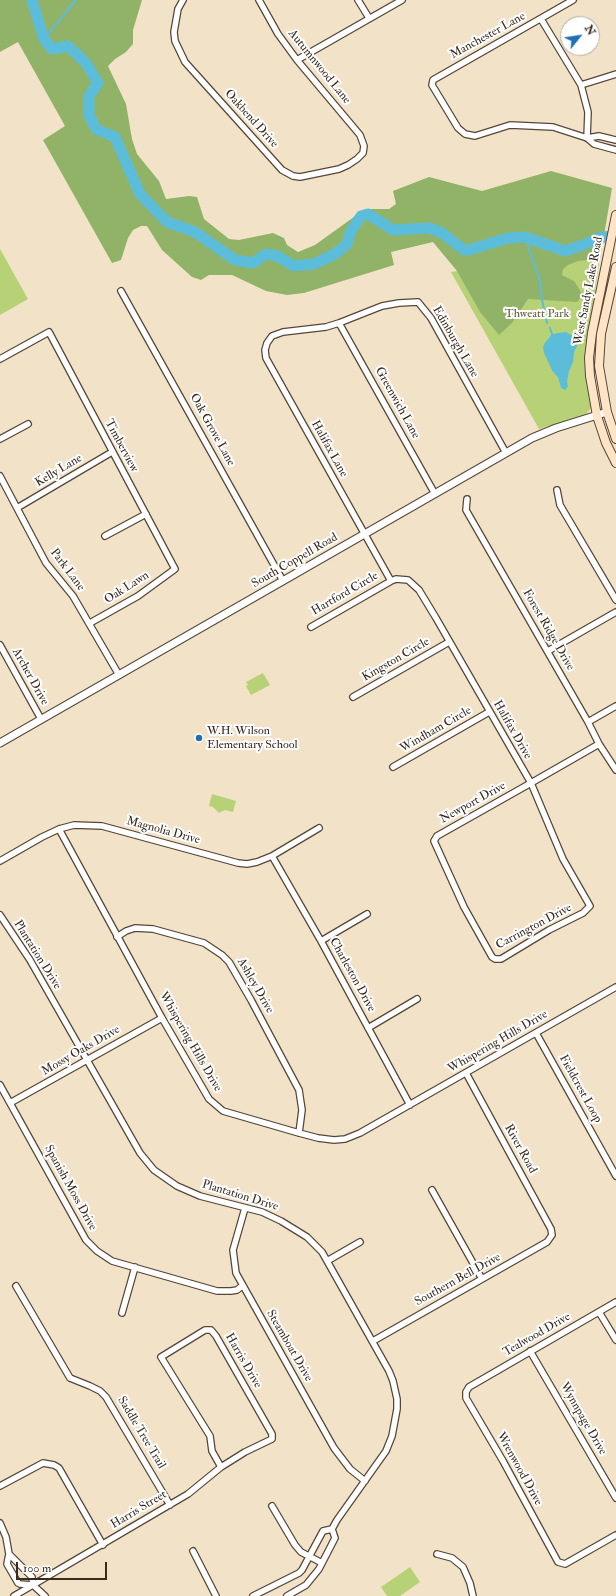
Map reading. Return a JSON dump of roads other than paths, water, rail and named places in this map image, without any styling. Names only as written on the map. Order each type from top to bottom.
[{"type":"main road","name":"West Sandy Lake Road","points":[[616,215],[592,333],[589,358],[590,376],[597,416],[606,443],[616,463]]},
{"type":"main road","name":"West Sandy Lake Road","points":[[616,269],[602,334],[599,366],[607,412],[616,439]]},
{"type":"street","name":"Oakbend Drive","points":[[183,0],[178,9],[174,41],[185,62],[282,170],[293,176],[300,177],[339,168],[358,159],[363,153],[364,146]]},
{"type":"street","name":"Autumnwood Lane","points":[[260,0],[278,34],[354,127],[364,146]]},
{"type":"street","points":[[358,0],[369,18]]},
{"type":"street","points":[[298,60],[402,0]]},
{"type":"street","name":"Manchester Lane","points":[[573,0],[433,80],[432,85],[458,128],[465,134],[474,136],[510,125],[529,125],[553,127],[587,138]]},
{"type":"street","points":[[541,19],[581,85],[588,112],[587,138]]},
{"type":"street","points":[[581,85],[616,74]]},
{"type":"street","points":[[587,138],[599,136],[616,140]]},
{"type":"street","points":[[587,138],[594,144],[616,150]]},
{"type":"street","name":"Oak Grove Lane","points":[[121,291],[283,581]]},
{"type":"street","name":"Edinburgh Lane","points":[[282,332],[315,329],[339,323],[382,306],[418,302],[431,318],[506,453]]},
{"type":"street","name":"Greenwich Lane","points":[[339,323],[435,494]]},
{"type":"street","name":"Timberview","points":[[0,359],[48,332],[175,569]]},
{"type":"street","name":"Halifax Lane","points":[[282,332],[272,336],[267,343],[265,350],[266,358],[391,581]]},
{"type":"street","name":"South Coppell Road","points":[[0,743],[506,453],[543,433],[607,412]]},
{"type":"street","points":[[0,439],[28,424]]},
{"type":"street","name":"Kelly Lane","points":[[17,508],[112,452]]},
{"type":"street","name":"Park Lane","points":[[0,476],[46,563],[69,590],[90,623],[119,675]]},
{"type":"street","points":[[558,490],[560,505],[616,600]]},
{"type":"street","name":"Forest Ridge Drive","points":[[467,499],[466,510],[548,651],[599,744],[616,770]]},
{"type":"street","points":[[105,536],[146,514]]},
{"type":"street","name":"Oak Lawn","points":[[90,623],[138,596],[175,569]]},
{"type":"street","name":"Halifax Drive","points":[[391,581],[396,579],[408,580],[419,590],[530,783],[563,859],[587,898],[590,906],[583,913]]},
{"type":"street","name":"Hartford Circle","points":[[311,627],[391,581]]},
{"type":"street","points":[[548,651],[616,612]]},
{"type":"street","name":"Kingston Circle","points":[[353,697],[449,642]]},
{"type":"street","name":"Archer Drive","points":[[0,645],[42,719]]},
{"type":"street","points":[[588,722],[616,706]]},
{"type":"street","name":"Windham Circle","points":[[393,767],[489,712]]},
{"type":"street","name":"Newport Drive","points":[[495,959],[492,957],[464,907],[434,841],[437,836],[599,744]]},
{"type":"street","name":"Magnolia Drive","points":[[0,861],[42,837],[59,829],[74,825],[102,826],[238,863],[248,864],[272,856],[319,828]]},
{"type":"street","name":"Whispering Hills Drive","points":[[59,829],[162,1018],[202,1088],[214,1104],[223,1111],[299,1133],[334,1140],[345,1139],[368,1129],[616,987]]},
{"type":"street","name":"Charleston Drive","points":[[272,856],[321,941],[410,1105]]},
{"type":"street","name":"Carrington Drive","points":[[495,959],[501,959],[583,913]]},
{"type":"street","points":[[321,941],[367,914]]},
{"type":"street","name":"Plantation Drive","points":[[0,915],[30,960],[126,1132],[154,1170],[177,1186],[200,1196],[275,1218],[307,1237],[322,1252],[373,1340],[389,1371],[397,1399],[397,1409],[392,1436],[386,1451],[340,1514],[332,1529],[335,1538],[320,1569],[306,1585],[286,1596]]},
{"type":"street","name":"Ashley Drive","points":[[117,937],[126,931],[135,928],[153,929],[204,943],[222,955],[229,962],[299,1090],[302,1110],[299,1133]]},
{"type":"street","points":[[368,1028],[417,999]]},
{"type":"street","name":"Mossy Oaks Drive","points":[[10,1103],[162,1018]]},
{"type":"street","name":"Fieldcrest Loop","points":[[536,1033],[616,1176]]},
{"type":"street","name":"River Road","points":[[466,1073],[551,1229],[552,1235]]},
{"type":"street","name":"Spanish Moss Drive","points":[[0,1085],[86,1240],[97,1251],[112,1261],[217,1291],[237,1290],[242,1286]]},
{"type":"street","points":[[432,1190],[482,1279]]},
{"type":"street","name":"Steamboat Drive","points":[[245,1208],[233,1250],[234,1267],[242,1286],[334,1448],[350,1469],[365,1481]]},
{"type":"street","name":"Southern Bell Drive","points":[[373,1340],[547,1242],[552,1235]]},
{"type":"street","points":[[327,1261],[360,1242]]},
{"type":"street","points":[[122,1313],[134,1267]]},
{"type":"street","name":"Saddle Tree Trail","points":[[16,1286],[70,1378],[95,1389],[106,1397],[170,1505]]},
{"type":"street","name":"Tealwood Drive","points":[[469,1386],[616,1302]]},
{"type":"street","points":[[600,1312],[616,1340]]},
{"type":"street","name":"Harris Drive","points":[[222,1467],[212,1452],[210,1436],[161,1357],[205,1330],[211,1330],[216,1336],[272,1434],[272,1439]]},
{"type":"street","name":"Wynnpage Drive","points":[[530,1351],[616,1498]]},
{"type":"street","name":"Wrenwood Drive","points":[[469,1386],[466,1392],[466,1398],[503,1461],[558,1562],[565,1564],[616,1535]]},
{"type":"street","name":"Harris Street","points":[[14,1596],[170,1505],[188,1494],[222,1467],[245,1452],[272,1439]]},
{"type":"street","points":[[0,1486],[42,1463],[54,1465],[59,1468],[103,1545]]},
{"type":"street","points":[[272,1506],[295,1545],[301,1552],[322,1563]]},
{"type":"street","points":[[0,1523],[6,1537],[10,1554],[32,1577],[33,1585]]},
{"type":"street","name":"Plantation Drive","points":[[253,1596],[299,1573],[323,1531],[332,1529]]},
{"type":"street","points":[[193,1550],[216,1596]]},
{"type":"street","points":[[10,1554],[6,1564],[18,1583],[33,1585],[45,1596]]},
{"type":"street","points":[[437,1554],[452,1558],[463,1566],[470,1583],[473,1596]]},
{"type":"water","points":[[566,332],[573,336],[577,342],[577,346],[569,371],[567,382],[568,386],[565,390],[561,388],[558,377],[553,372],[544,353],[543,347],[552,334]]},
{"type":"waterway","points":[[32,0],[44,39],[52,49],[68,46],[86,63],[98,83],[89,96],[89,115],[96,129],[115,137],[140,194],[167,222],[195,232],[235,260],[253,263],[266,254],[277,256],[294,266],[314,264],[335,254],[347,244],[351,231],[361,216],[368,214],[393,230],[429,228],[442,233],[464,250],[469,250],[508,238],[525,237],[565,251],[599,238],[616,235]]},
{"type":"waterway","points":[[44,39],[76,0]]},
{"type":"waterway","points":[[525,237],[540,281],[541,295],[547,323]]},
{"type":"waterway","points":[[550,328],[552,334]]},
{"type":"place","name":"W.H. Wilson Elementary School","points":[[199,738]]},
{"type":"park label","name":"Thweatt Park","points":[[537,314]]}]
